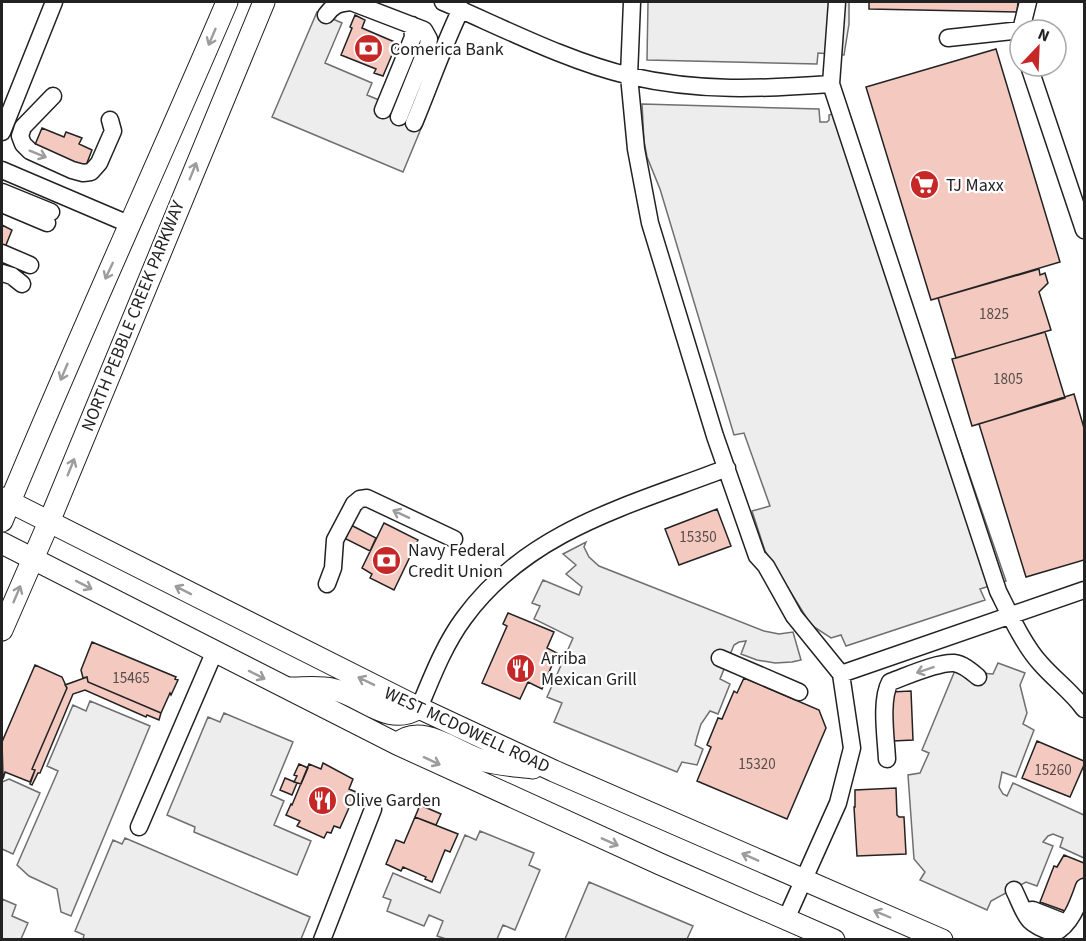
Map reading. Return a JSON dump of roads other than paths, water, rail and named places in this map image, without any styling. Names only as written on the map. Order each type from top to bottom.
[{"type":"main road","name":"NORTH PEBBLE CREEK PARKWAY","points":[[4,507],[87,318],[131,225],[227,2]]},
{"type":"main road","name":"NORTH PEBBLE CREEK PARKWAY","points":[[2,630],[264,2]]},
{"type":"main road","name":"WEST MCDOWELL ROAD","points":[[4,507],[49,522],[419,708],[554,771],[942,939]]},
{"type":"main road","points":[[2,543],[214,653],[397,744],[546,813],[834,939]]},
{"type":"main road","points":[[283,688],[333,689],[393,715],[404,715],[419,708]]},
{"type":"main road","points":[[397,744],[404,738],[425,736],[484,761],[554,771]]},
{"type":"lane","points":[[2,132],[54,2]]},
{"type":"lane","points":[[326,15],[331,7],[339,3],[351,2],[412,25],[427,34],[428,45],[392,114]]},
{"type":"lane","points":[[443,2],[570,56],[629,76],[689,86],[754,89],[831,84]]},
{"type":"lane","points":[[632,2],[629,76],[636,149],[650,223],[715,436],[757,556],[766,566],[794,616],[841,674],[852,748],[838,803],[786,919]]},
{"type":"lane","points":[[837,2],[831,84],[998,591],[1010,617],[1040,664],[1074,694],[1084,709]]},
{"type":"lane","points":[[1025,18],[1028,2]]},
{"type":"lane","points":[[392,114],[442,58],[445,42],[461,9]]},
{"type":"lane","points":[[392,114],[405,34],[412,25]]},
{"type":"lane","points":[[948,38],[1008,32]]},
{"type":"lane","points":[[1033,78],[1084,230]]},
{"type":"lane","points":[[53,96],[23,127],[20,136],[23,144],[30,151],[72,170],[91,172],[99,163],[113,131],[110,120]]},
{"type":"lane","points":[[2,170],[131,225]]},
{"type":"lane","points":[[2,192],[49,218],[2,204]]},
{"type":"lane","points":[[2,253],[30,265]]},
{"type":"lane","points":[[2,273],[12,276],[22,284]]},
{"type":"lane","points":[[419,708],[455,630],[484,594],[508,570],[572,528],[727,468]]},
{"type":"lane","points":[[327,584],[333,568],[335,540],[354,504],[360,499],[368,498],[454,539]]},
{"type":"lane","points":[[841,674],[1084,590]]},
{"type":"lane","points":[[139,827],[214,653]]},
{"type":"lane","points":[[720,658],[799,692]]},
{"type":"lane","points":[[887,759],[885,701],[886,689],[890,682],[945,663],[956,663],[978,677]]},
{"type":"lane","points":[[322,939],[373,809]]},
{"type":"lane","points":[[1014,890],[1028,921],[1054,933],[1061,930],[1074,912],[1084,887]]},
{"type":"place","name":"Comerica Bank","points":[[369,49]]},
{"type":"place","name":"TJ Maxx","points":[[925,185]]},
{"type":"place","name":"Navy Federal Credit Union","points":[[387,560]]},
{"type":"place","name":"Arriba Mexican Grill","points":[[520,668]]},
{"type":"place","name":"Olive Garden","points":[[323,800]]}]
